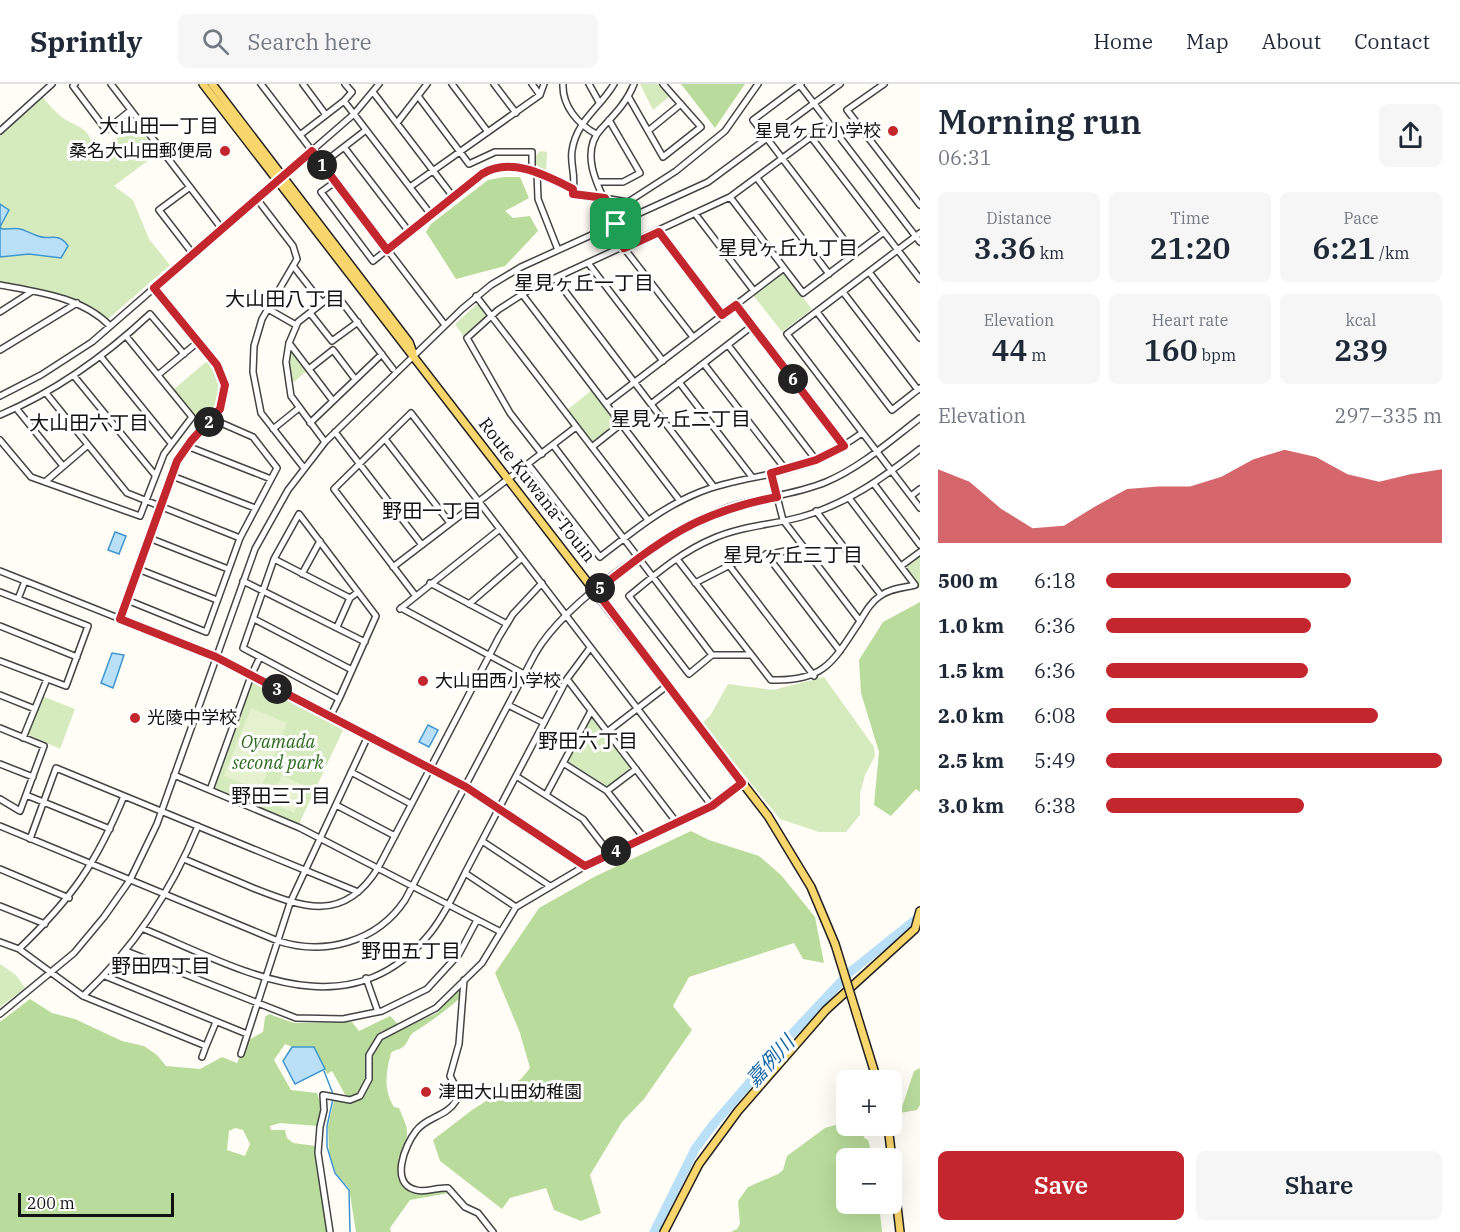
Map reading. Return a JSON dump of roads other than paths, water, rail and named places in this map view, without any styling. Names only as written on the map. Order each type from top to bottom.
[{"type":"main road","name":"Route Kuwana-Touin","points":[[203,84],[409,342],[414,355],[668,685],[789,848],[810,886],[835,944],[874,1070]]},
{"type":"main road","name":"Route Kuwana-Touin","points":[[212,84],[280,179]]},
{"type":"main road","points":[[664,1232],[699,1164],[738,1112],[826,1010],[918,926],[920,910]]},
{"type":"main road","points":[[889,1136],[900,1232]]},
{"type":"street","points":[[0,131],[52,84]]},
{"type":"street","points":[[75,84],[73,86],[106,130],[131,110]]},
{"type":"street","points":[[111,84],[222,229]]},
{"type":"street","points":[[261,84],[445,325]]},
{"type":"street","points":[[303,84],[326,115]]},
{"type":"street","points":[[300,135],[344,101],[352,92],[345,84]]},
{"type":"street","points":[[0,396],[68,358],[112,324],[354,114],[379,84]]},
{"type":"street","points":[[397,123],[427,84]]},
{"type":"street","points":[[452,84],[488,132]]},
{"type":"street","points":[[494,84],[516,112]]},
{"type":"street","points":[[532,84],[540,95]]},
{"type":"street","points":[[410,188],[540,95],[544,84]]},
{"type":"street","points":[[563,84],[566,101],[580,126],[596,134]]},
{"type":"street","points":[[589,84],[599,102]]},
{"type":"street","points":[[614,84],[580,126],[572,152],[573,194],[623,203],[632,201],[676,171],[725,130],[758,84]]},
{"type":"street","points":[[634,84],[628,96],[596,134],[591,153],[597,182],[624,248],[693,338]]},
{"type":"street","points":[[628,96],[663,157],[701,127],[663,84]]},
{"type":"street","points":[[855,254],[753,120],[800,84],[919,237],[898,250],[787,334],[920,508]]},
{"type":"street","points":[[0,1014],[52,973],[91,934],[130,880],[161,811],[243,581],[273,515],[304,468],[325,442],[476,296],[513,272],[708,182],[840,84]]},
{"type":"street","points":[[884,84],[847,110],[920,205]]},
{"type":"street","points":[[373,92],[454,198]]},
{"type":"street","points":[[418,96],[469,164],[495,152],[535,152],[538,199],[558,250]]},
{"type":"street","points":[[344,101],[432,216]]},
{"type":"street","points":[[648,131],[681,104]]},
{"type":"street","points":[[597,182],[623,182],[640,173],[609,120]]},
{"type":"street","points":[[322,164],[366,130]]},
{"type":"street","points":[[542,454],[510,413],[467,338],[491,315],[522,294],[696,215],[730,197],[811,137],[920,279]]},
{"type":"street","points":[[344,147],[410,233]]},
{"type":"street","points":[[335,182],[321,192],[373,261],[486,171],[506,168],[535,171],[573,189]]},
{"type":"street","points":[[757,178],[829,274]]},
{"type":"street","points":[[190,187],[159,210],[193,254]]},
{"type":"street","points":[[730,197],[803,293],[884,232]]},
{"type":"street","points":[[256,199],[295,249],[297,259],[268,309],[256,340],[253,372],[258,404],[273,429],[304,468]]},
{"type":"street","points":[[696,215],[754,291]]},
{"type":"street","points":[[659,232],[722,315]]},
{"type":"street","points":[[588,263],[663,361]]},
{"type":"street","points":[[294,267],[322,303]]},
{"type":"street","points":[[606,404],[784,268]]},
{"type":"street","points":[[869,272],[920,338]]},
{"type":"street","points":[[555,278],[714,487]]},
{"type":"street","points":[[0,285],[77,303],[112,324]]},
{"type":"street","points":[[120,619],[172,476],[188,446],[212,419],[223,401],[224,381],[220,369],[154,288]]},
{"type":"street","points":[[0,312],[32,291]]},
{"type":"street","points":[[817,312],[892,410],[919,389],[843,292]]},
{"type":"street","points":[[325,442],[291,396],[287,381],[286,362],[289,343],[296,325],[335,293],[393,369]]},
{"type":"street","points":[[522,294],[680,501]]},
{"type":"street","points":[[476,296],[648,520]]},
{"type":"street","points":[[0,350],[77,303]]},
{"type":"street","points":[[736,305],[844,446]]},
{"type":"street","points":[[268,309],[296,325]]},
{"type":"street","points":[[310,313],[332,341],[358,322]]},
{"type":"street","points":[[0,415],[46,393],[74,376],[101,357],[150,314],[184,354]]},
{"type":"street","points":[[651,404],[753,326]]},
{"type":"street","points":[[0,440],[29,476],[140,516],[171,442],[192,417],[126,336]]},
{"type":"street","points":[[158,375],[198,342]]},
{"type":"street","points":[[289,343],[333,401]]},
{"type":"street","points":[[728,345],[816,460]]},
{"type":"street","points":[[309,369],[333,350],[356,379]]},
{"type":"street","points":[[310,423],[382,354]]},
{"type":"street","points":[[101,357],[171,442]]},
{"type":"street","points":[[704,364],[786,470]]},
{"type":"street","points":[[74,376],[155,476]]},
{"type":"street","points":[[680,382],[752,477]]},
{"type":"street","points":[[46,393],[127,493],[240,538]]},
{"type":"street","points":[[16,408],[63,466]]},
{"type":"street","points":[[273,429],[300,408]]},
{"type":"street","points":[[415,595],[334,489],[411,413],[712,806]]},
{"type":"street","points":[[0,826],[278,941],[318,948],[356,940],[393,915],[413,886],[525,674],[547,635],[565,615],[675,532],[705,516],[732,506],[777,497],[834,478],[877,452],[920,418]]},
{"type":"street","points":[[127,600],[206,632],[240,538],[277,468],[253,437],[212,419]]},
{"type":"street","points":[[592,447],[621,424]]},
{"type":"street","points":[[393,567],[576,427]]},
{"type":"street","points":[[335,432],[422,545]]},
{"type":"street","points":[[528,464],[600,557],[648,520],[680,501],[714,487],[786,470],[816,460],[844,446],[862,433]]},
{"type":"street","points":[[385,439],[450,523]]},
{"type":"street","points":[[45,482],[88,445]]},
{"type":"street","points":[[553,445],[712,655]]},
{"type":"street","points":[[188,446],[271,479]]},
{"type":"street","points":[[751,655],[712,655],[689,674],[628,596],[676,558],[726,533],[816,511],[849,498],[874,484],[920,449]]},
{"type":"street","points":[[771,473],[783,520],[860,621]]},
{"type":"street","points":[[172,476],[255,508]]},
{"type":"street","points":[[874,484],[920,545]]},
{"type":"street","points":[[911,496],[920,489]]},
{"type":"street","points":[[676,558],[771,680],[793,681],[814,676],[828,666],[840,651],[871,603],[889,590],[915,585],[849,498]]},
{"type":"street","points":[[816,511],[881,595]]},
{"type":"street","points":[[330,717],[339,699],[365,642],[376,616],[299,513],[274,559],[243,648],[339,699]]},
{"type":"street","points":[[500,529],[400,609],[525,674]]},
{"type":"street","points":[[149,538],[228,569]]},
{"type":"street","points":[[302,574],[320,542]]},
{"type":"street","points":[[695,583],[728,564],[804,546]]},
{"type":"street","points":[[901,566],[920,552]]},
{"type":"street","points":[[766,554],[840,651]]},
{"type":"street","points":[[469,603],[522,558]]},
{"type":"street","points":[[274,559],[350,598]]},
{"type":"street","points":[[728,564],[814,676]]},
{"type":"street","points":[[138,569],[217,600]]},
{"type":"street","points":[[0,571],[216,657],[466,787],[585,866]]},
{"type":"street","points":[[18,599],[25,581]]},
{"type":"street","points":[[243,581],[264,589],[365,642]]},
{"type":"street","points":[[184,859],[290,903],[324,907],[340,903],[358,892],[378,868],[507,624],[542,583]]},
{"type":"street","points":[[430,584],[507,624]]},
{"type":"street","points":[[0,591],[88,626],[66,687],[0,661]]},
{"type":"street","points":[[337,627],[350,598],[358,592]]},
{"type":"street","points":[[254,619],[352,670]]},
{"type":"street","points":[[0,626],[77,657]]},
{"type":"street","points":[[144,929],[286,985],[314,987],[344,985],[389,968],[411,952],[430,933],[465,873],[567,679],[590,648]]},
{"type":"street","points":[[210,790],[260,657]]},
{"type":"street","points":[[23,738],[47,679]]},
{"type":"street","points":[[567,679],[677,823]]},
{"type":"street","points":[[607,732],[668,685]]},
{"type":"street","points":[[0,695],[35,709]]},
{"type":"street","points":[[508,705],[544,723]]},
{"type":"street","points":[[546,795],[591,711]]},
{"type":"street","points":[[0,728],[44,746],[20,811],[0,799]]},
{"type":"street","points":[[241,1054],[290,903],[368,736]]},
{"type":"street","points":[[563,763],[608,791],[644,838]]},
{"type":"street","points":[[0,764],[33,777]]},
{"type":"street","points":[[30,839],[56,768],[358,892]]},
{"type":"street","points":[[608,791],[636,770]]},
{"type":"street","points":[[351,772],[411,804]]},
{"type":"street","points":[[174,775],[321,837],[501,932]]},
{"type":"street","points":[[516,776],[583,819],[610,854]]},
{"type":"street","points":[[330,1232],[317,1146],[324,1110],[321,1097],[325,1095],[355,1099],[365,1091],[369,1079],[369,1055],[380,1037],[436,1008],[482,963],[516,907],[585,866],[712,806],[742,783]]},
{"type":"street","points":[[26,795],[111,829]]},
{"type":"street","points":[[19,949],[69,898],[92,864],[111,829],[124,796]]},
{"type":"street","points":[[336,805],[394,836]]},
{"type":"street","points":[[83,996],[105,976],[144,929],[166,895],[198,826]]},
{"type":"street","points":[[482,841],[550,886]]},
{"type":"street","points":[[0,869],[69,898]]},
{"type":"street","points":[[465,873],[516,907]]},
{"type":"street","points":[[0,906],[45,924]]},
{"type":"street","points":[[126,951],[296,1018],[343,1019],[378,1012],[427,989],[459,954],[477,920]]},
{"type":"street","points":[[0,942],[19,949],[83,996],[206,1046]]},
{"type":"street","points":[[105,976],[247,1034]]},
{"type":"street","points":[[366,978],[378,1012]]},
{"type":"street","points":[[464,980],[459,1044],[450,1076],[458,1089],[456,1101],[436,1119],[423,1124],[416,1131],[409,1142],[400,1173],[405,1184],[412,1189],[421,1191],[448,1188],[465,1207],[478,1212],[493,1232]]},
{"type":"street","points":[[202,1057],[216,1022]]},
{"type":"water","points":[[0,204],[9,210],[0,227]]},
{"type":"water","points":[[0,227],[2,229],[21,229],[42,237],[61,239],[68,246],[61,258],[29,254],[0,257]]},
{"type":"water","points":[[115,532],[126,536],[119,554],[108,550]]},
{"type":"water","points":[[112,653],[124,655],[113,688],[101,683]]},
{"type":"water","points":[[428,725],[438,730],[429,747],[419,742]]},
{"type":"water","points":[[292,1047],[314,1047],[325,1069],[295,1084],[283,1061]]},
{"type":"waterway","name":"嘉例川","points":[[654,1232],[695,1149],[712,1126],[787,1039],[850,972],[920,916]]},
{"type":"waterway","points":[[324,1071],[333,1094]]},
{"type":"waterway","points":[[333,1099],[327,1126],[327,1147],[335,1173],[349,1190],[350,1232]]},
{"type":"place","name":"星見ヶ丘小学校","points":[[893,131]]},
{"type":"place","name":"桑名大山田郵便局","points":[[225,151]]},
{"type":"place","name":"大山田西小学校","points":[[423,681]]},
{"type":"place","name":"光陵中学校","points":[[135,718]]},
{"type":"place","name":"津田大山田幼稚園","points":[[426,1092]]},
{"type":"district","name":"大山田一丁目","points":[[159,126]]},
{"type":"district","name":"星見ヶ丘九丁目","points":[[788,248]]},
{"type":"district","name":"星見ヶ丘一丁目","points":[[584,283]]},
{"type":"district","name":"大山田八丁目","points":[[285,299]]},
{"type":"district","name":"星見ヶ丘二丁目","points":[[681,419]]},
{"type":"district","name":"大山田六丁目","points":[[89,423]]},
{"type":"district","name":"野田一丁目","points":[[432,511]]},
{"type":"district","name":"星見ヶ丘三丁目","points":[[793,555]]},
{"type":"district","name":"野田六丁目","points":[[588,741]]},
{"type":"district","name":"野田三丁目","points":[[281,796]]},
{"type":"district","name":"野田五丁目","points":[[411,951]]},
{"type":"district","name":"野田四丁目","points":[[161,966]]},
{"type":"park label","name":"Oyamada second park","points":[[278,752]]}]
